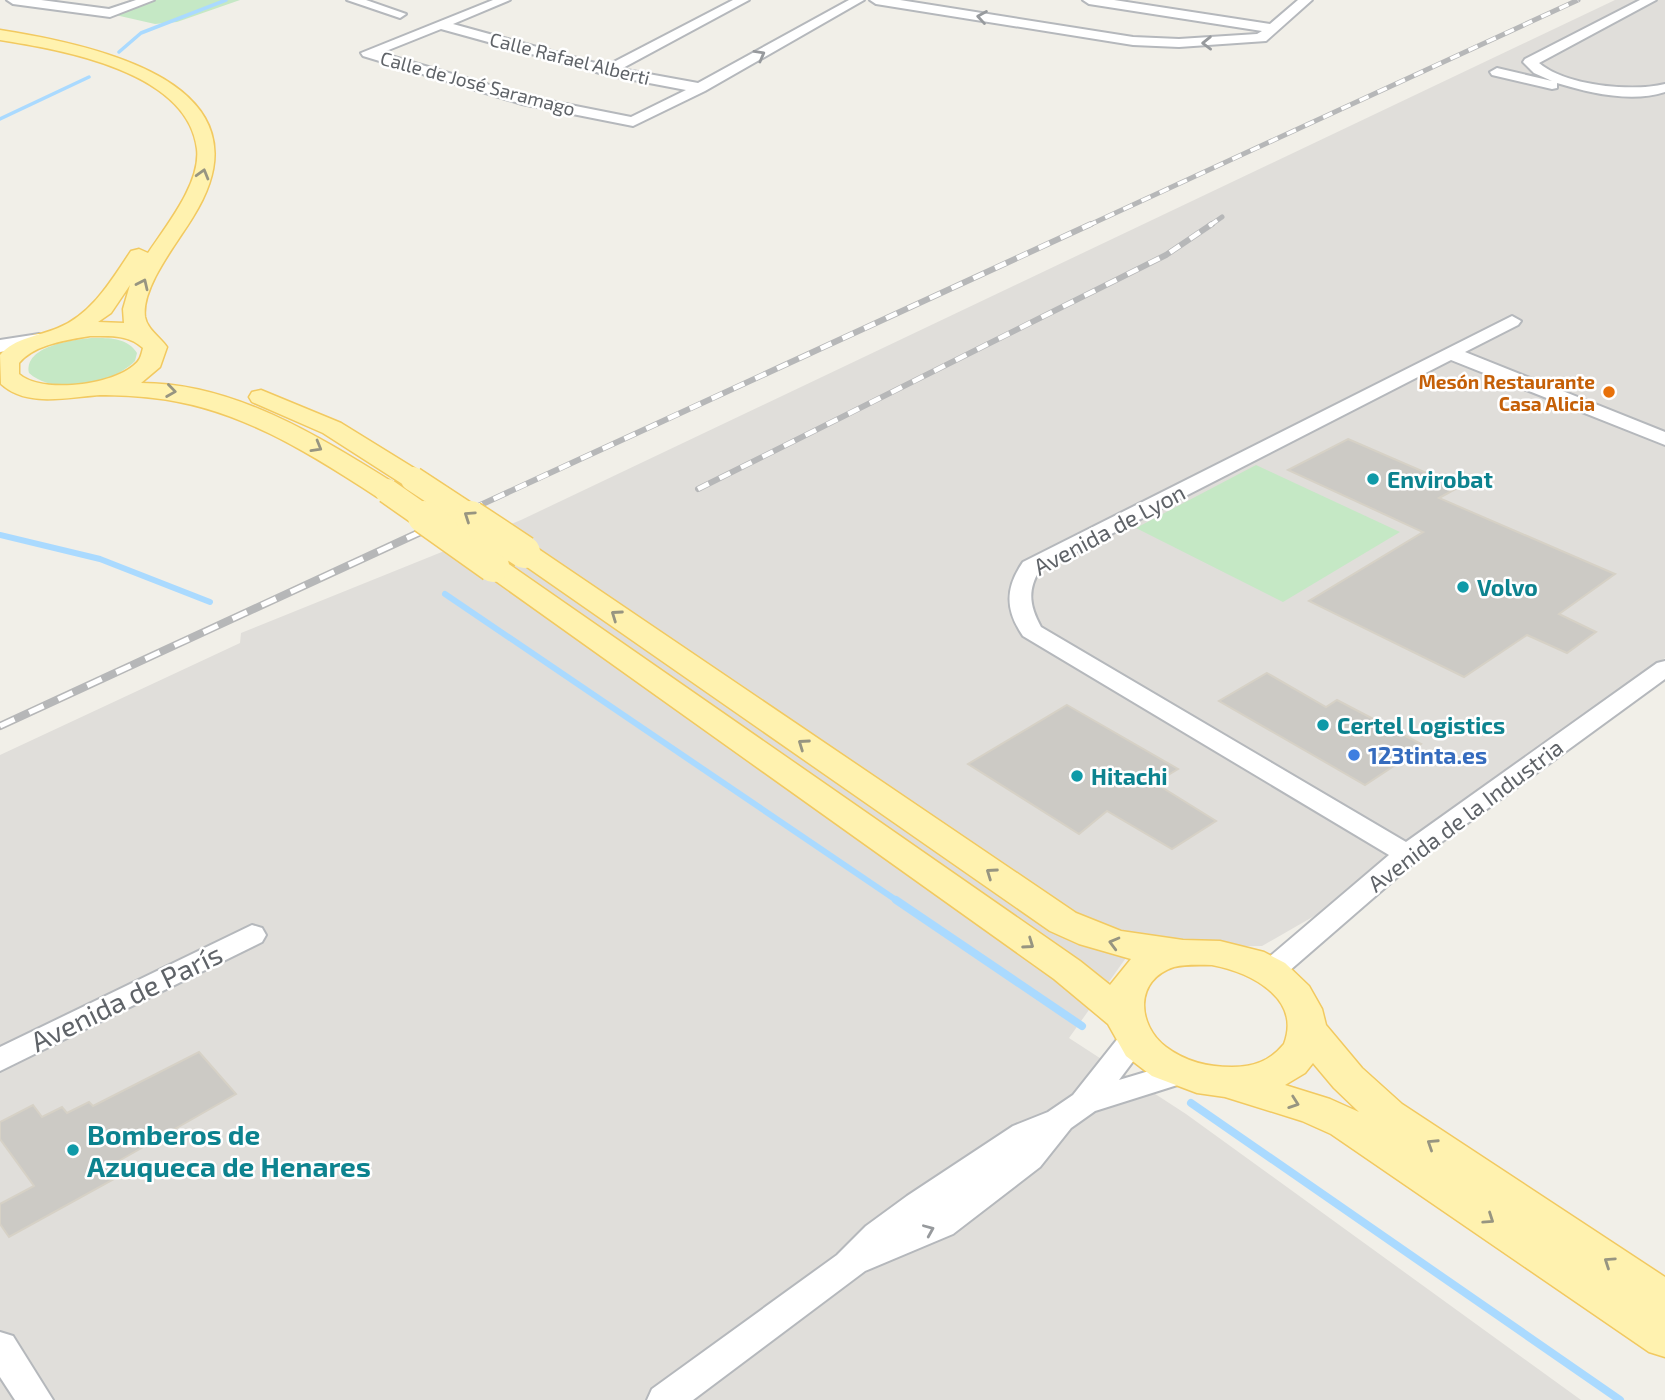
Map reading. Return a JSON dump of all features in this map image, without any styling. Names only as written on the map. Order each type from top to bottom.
[{"type":"main road","points":[[0,28],[108,54],[138,66],[193,111],[204,133],[207,151],[205,171],[198,191],[147,276],[134,311],[135,325],[164,358]]},
{"type":"main road","points":[[0,35],[97,56],[153,79]]},
{"type":"main road","points":[[0,41],[64,54],[100,65],[156,98],[167,108],[180,129]]},
{"type":"main road","points":[[0,50],[51,57],[118,75]]},
{"type":"main road","points":[[68,332],[98,313],[118,289],[176,197],[183,178],[187,152]]},
{"type":"main road","points":[[1229,1083],[1254,1080],[1276,1073],[1293,1062],[1304,1047],[1308,1030],[1307,1014],[1287,983],[1270,971],[1243,958],[1212,952],[1147,950],[1107,942],[1063,922],[524,552],[366,447],[313,418],[164,358],[112,329],[68,332],[39,340],[16,353],[8,362],[2,362],[9,379],[19,386],[35,391],[179,391],[224,404],[300,437],[387,491],[1067,970],[1128,1027],[1148,1055],[1179,1073],[1197,1079],[1229,1083],[1316,1110],[1354,1129],[1665,1338]]},
{"type":"main road","points":[[79,392],[127,380],[164,358]]},
{"type":"main road","points":[[1128,1027],[1124,993],[1136,975],[1156,961],[1182,953]]},
{"type":"main road","points":[[1308,1030],[1348,1078],[1388,1115],[1665,1301]]},
{"type":"street","points":[[13,0],[110,13],[148,0]]},
{"type":"street","points":[[353,0],[400,14]]},
{"type":"street","points":[[370,5],[385,0]]},
{"type":"street","points":[[441,25],[504,0]]},
{"type":"street","points":[[607,72],[743,0]]},
{"type":"street","points":[[700,88],[858,0]]},
{"type":"street","points":[[876,0],[1133,41],[1224,43],[1261,38],[1306,0]]},
{"type":"street","points":[[1089,0],[1272,28]]},
{"type":"street","points":[[1650,0],[1530,62],[1534,68],[1555,77],[1618,92],[1660,98]]},
{"type":"street","name":"Calle Rafael Alberti","points":[[441,25],[607,72],[700,88]]},
{"type":"street","name":"Calle de José Saramago","points":[[441,25],[368,53],[527,101],[633,122],[700,88]]},
{"type":"street","points":[[1497,72],[1660,98]]},
{"type":"street","name":"Avenida de Lyon","points":[[1408,854],[1031,631],[1018,607],[1019,584],[1031,567],[1512,321]]},
{"type":"street","points":[[1451,353],[1665,439]]},
{"type":"street","name":"Avenida de la Industria","points":[[1270,971],[1408,854],[1665,668]]},
{"type":"street","name":"Avenida de París","points":[[0,1060],[252,935]]},
{"type":"street","points":[[849,1265],[941,1225],[1029,1158],[1072,1112],[1128,1027]]},
{"type":"street","points":[[665,1400],[849,1265],[878,1236],[919,1205],[1024,1135],[1072,1112],[1179,1073]]},
{"type":"street","points":[[961,1210],[954,1198],[1013,1156],[1024,1135]]},
{"type":"street","points":[[0,1347],[34,1400]]},
{"type":"shaded area","points":[[1615,0],[1665,0],[1665,658],[1323,911],[1262,946],[1133,948],[1069,1038],[1186,1114],[1581,1400],[0,1400],[0,755],[240,643],[241,633],[521,520]]},
{"type":"green space","points":[[149,0],[240,0],[177,22],[155,24],[111,14]]},
{"type":"green space","points":[[91,338],[123,341],[137,353],[135,361],[113,376],[83,385],[54,384],[29,373],[29,364],[41,351],[62,343]]},
{"type":"green space","points":[[1256,465],[1400,532],[1283,602],[1136,528]]},
{"type":"building","name":"Volvo","points":[[1348,439],[1459,487],[1439,498],[1615,574],[1559,614],[1596,632],[1567,653],[1527,635],[1464,677],[1309,601],[1423,532],[1288,470]]},
{"type":"building","name":"Certel Logistics","points":[[1267,673],[1326,707],[1337,700],[1421,744],[1409,753],[1412,754],[1365,785],[1219,701]]},
{"type":"building","name":"Hitachi","points":[[1067,705],[1178,769],[1155,783],[1216,821],[1172,849],[1107,811],[1079,834],[968,764]]},
{"type":"building","name":"Bomberos de Azuqueca de Henares","points":[[199,1052],[236,1094],[117,1162],[125,1173],[9,1237],[0,1224],[0,1204],[34,1186],[0,1139],[0,1122],[33,1105],[42,1117],[62,1107],[67,1113],[89,1102],[93,1106]]},
{"type":"waterway","points":[[119,52],[141,33],[226,0]]},
{"type":"waterway","points":[[0,119],[89,77]]},
{"type":"waterway","points":[[0,535],[100,559],[210,602]]},
{"type":"waterway","points":[[445,594],[899,902]]},
{"type":"waterway","points":[[896,900],[1082,1026]]},
{"type":"waterway","points":[[1191,1103],[1620,1400]]},
{"type":"railway","points":[[1087,226],[1578,0]]},
{"type":"railway","points":[[1209,226],[1222,217]]},
{"type":"railway","points":[[450,519],[1091,224]]},
{"type":"railway","points":[[698,489],[1166,255],[1212,224]]},
{"type":"railway","points":[[0,726],[453,517]]},
{"type":"place","name":"Mesón Restaurante Casa Alicia","points":[[1609,392]]},
{"type":"place","name":"Envirobat","points":[[1373,479]]},
{"type":"place","name":"Volvo","points":[[1463,587]]},
{"type":"place","name":"Certel Logistics","points":[[1323,725]]},
{"type":"place","name":"123tinta.es","points":[[1354,755]]},
{"type":"place","name":"Hitachi","points":[[1077,776]]},
{"type":"place","name":"Bomberos de Azuqueca de Henares","points":[[73,1150]]}]
